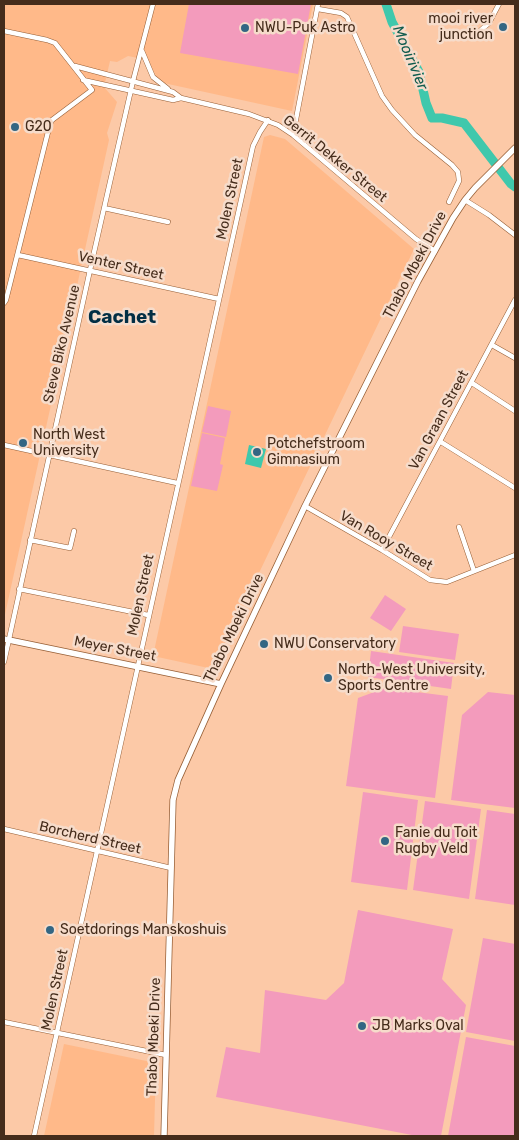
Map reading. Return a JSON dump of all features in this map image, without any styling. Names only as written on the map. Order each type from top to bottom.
[{"type":"main road","name":"Thabo Mbeki Drive","points":[[164,1136],[175,789],[221,684],[305,506],[435,251],[465,200],[515,148]]},
{"type":"main road","name":"Meyer Street","points":[[6,640],[221,684]]},
{"type":"street","name":"Steve Biko Avenue","points":[[4,662],[6,640],[20,589],[48,455],[104,208],[153,4]]},
{"type":"street","points":[[481,30],[489,22],[499,4]]},
{"type":"street","points":[[293,135],[318,7],[341,13],[347,17],[382,96],[392,110],[415,135],[458,172],[459,181],[450,202]]},
{"type":"street","points":[[4,31],[55,43],[92,90],[52,120],[50,124],[4,304]]},
{"type":"street","points":[[142,50],[153,77],[159,84],[173,92]]},
{"type":"street","name":"Gerrit Dekker Street","points":[[74,66],[173,92],[181,98],[268,120],[293,135],[383,213],[422,244],[435,251]]},
{"type":"street","name":"Gerrit Dekker Street","points":[[83,80],[173,100],[181,98]]},
{"type":"street","name":"Molen Street","points":[[34,1136],[253,146],[268,120]]},
{"type":"street","points":[[465,200],[515,235]]},
{"type":"street","points":[[104,208],[168,222]]},
{"type":"street","name":"Venter Street","points":[[18,255],[219,300]]},
{"type":"street","name":"Van Graan Street","points":[[382,550],[515,300]]},
{"type":"street","points":[[492,345],[515,358]]},
{"type":"street","points":[[472,383],[515,411]]},
{"type":"street","points":[[441,442],[515,488]]},
{"type":"street","points":[[4,446],[178,482]]},
{"type":"street","name":"Van Rooy Street","points":[[305,506],[430,580],[447,582],[515,555]]},
{"type":"street","points":[[459,527],[474,571]]},
{"type":"street","points":[[30,540],[70,548],[74,531]]},
{"type":"street","points":[[20,589],[148,615]]},
{"type":"street","name":"Borcherd Street","points":[[4,829],[171,868]]},
{"type":"street","points":[[4,1022],[166,1055]]},
{"type":"shaded area","name":"North West University","points":[[4,4],[313,4],[292,111],[159,82],[148,60],[128,56],[117,62],[110,61],[104,87],[117,102],[107,133],[109,140],[4,619]]},
{"type":"shaded area","name":"NWU-Puk Astro","points":[[189,4],[311,4],[298,74],[180,53]]},
{"type":"shaded area","name":"Potchefstroom Gimnasium","points":[[270,135],[285,139],[414,249],[213,669],[153,656],[264,137]]},
{"type":"shaded area","points":[[208,406],[231,411],[226,437],[202,432]]},
{"type":"shaded area","points":[[202,433],[225,438],[220,464],[223,465],[217,491],[191,486]]},
{"type":"shaded area","points":[[385,595],[406,609],[391,631],[370,618]]},
{"type":"shaded area","points":[[403,626],[459,634],[455,660],[399,652]]},
{"type":"shaded area","points":[[371,651],[454,663],[451,689],[368,677]]},
{"type":"shaded area","points":[[385,688],[448,696],[435,798],[346,786],[358,698]]},
{"type":"shaded area","points":[[488,692],[515,695],[515,808],[451,800],[462,715]]},
{"type":"shaded area","name":"Fanie du Toit Rugby Veld","points":[[363,792],[418,800],[407,890],[351,882]]},
{"type":"shaded area","points":[[425,801],[481,809],[469,899],[413,890]]},
{"type":"shaded area","points":[[487,810],[515,814],[515,905],[475,899]]},
{"type":"shaded area","name":"JB Marks Oval","points":[[358,910],[453,929],[442,979],[466,1005],[441,1136],[417,1136],[216,1097],[226,1047],[260,1053],[265,990],[326,1000],[344,983]]},
{"type":"shaded area","points":[[483,938],[515,944],[515,1041],[466,1032]]},
{"type":"shaded area","points":[[466,1037],[515,1046],[515,1136],[448,1136]]},
{"type":"shaded area","points":[[64,1044],[156,1063],[154,1136],[44,1136]]},
{"type":"water","points":[[249,445],[266,449],[261,468],[245,464]]},
{"type":"waterway","name":"Mooirivier","points":[[386,4],[392,22],[419,72],[426,103],[432,118],[442,118],[464,123],[515,187]]},
{"type":"place","name":"mooi river junction","points":[[503,27]]},
{"type":"place","name":"NWU-Puk Astro","points":[[245,28]]},
{"type":"place","name":"G20","points":[[15,127]]},
{"type":"place","name":"North West University","points":[[23,443]]},
{"type":"place","name":"Potchefstroom Gimnasium","points":[[257,452]]},
{"type":"place","name":"NWU Conservatory","points":[[264,644]]},
{"type":"place","name":"North-West University, Sports Centre","points":[[328,678]]},
{"type":"place","name":"Fanie du Toit Rugby Veld","points":[[385,841]]},
{"type":"place","name":"Soetdorings Manskoshuis","points":[[50,930]]},
{"type":"place","name":"JB Marks Oval","points":[[362,1026]]},
{"type":"district","name":"Cachet","points":[[122,318]]}]
